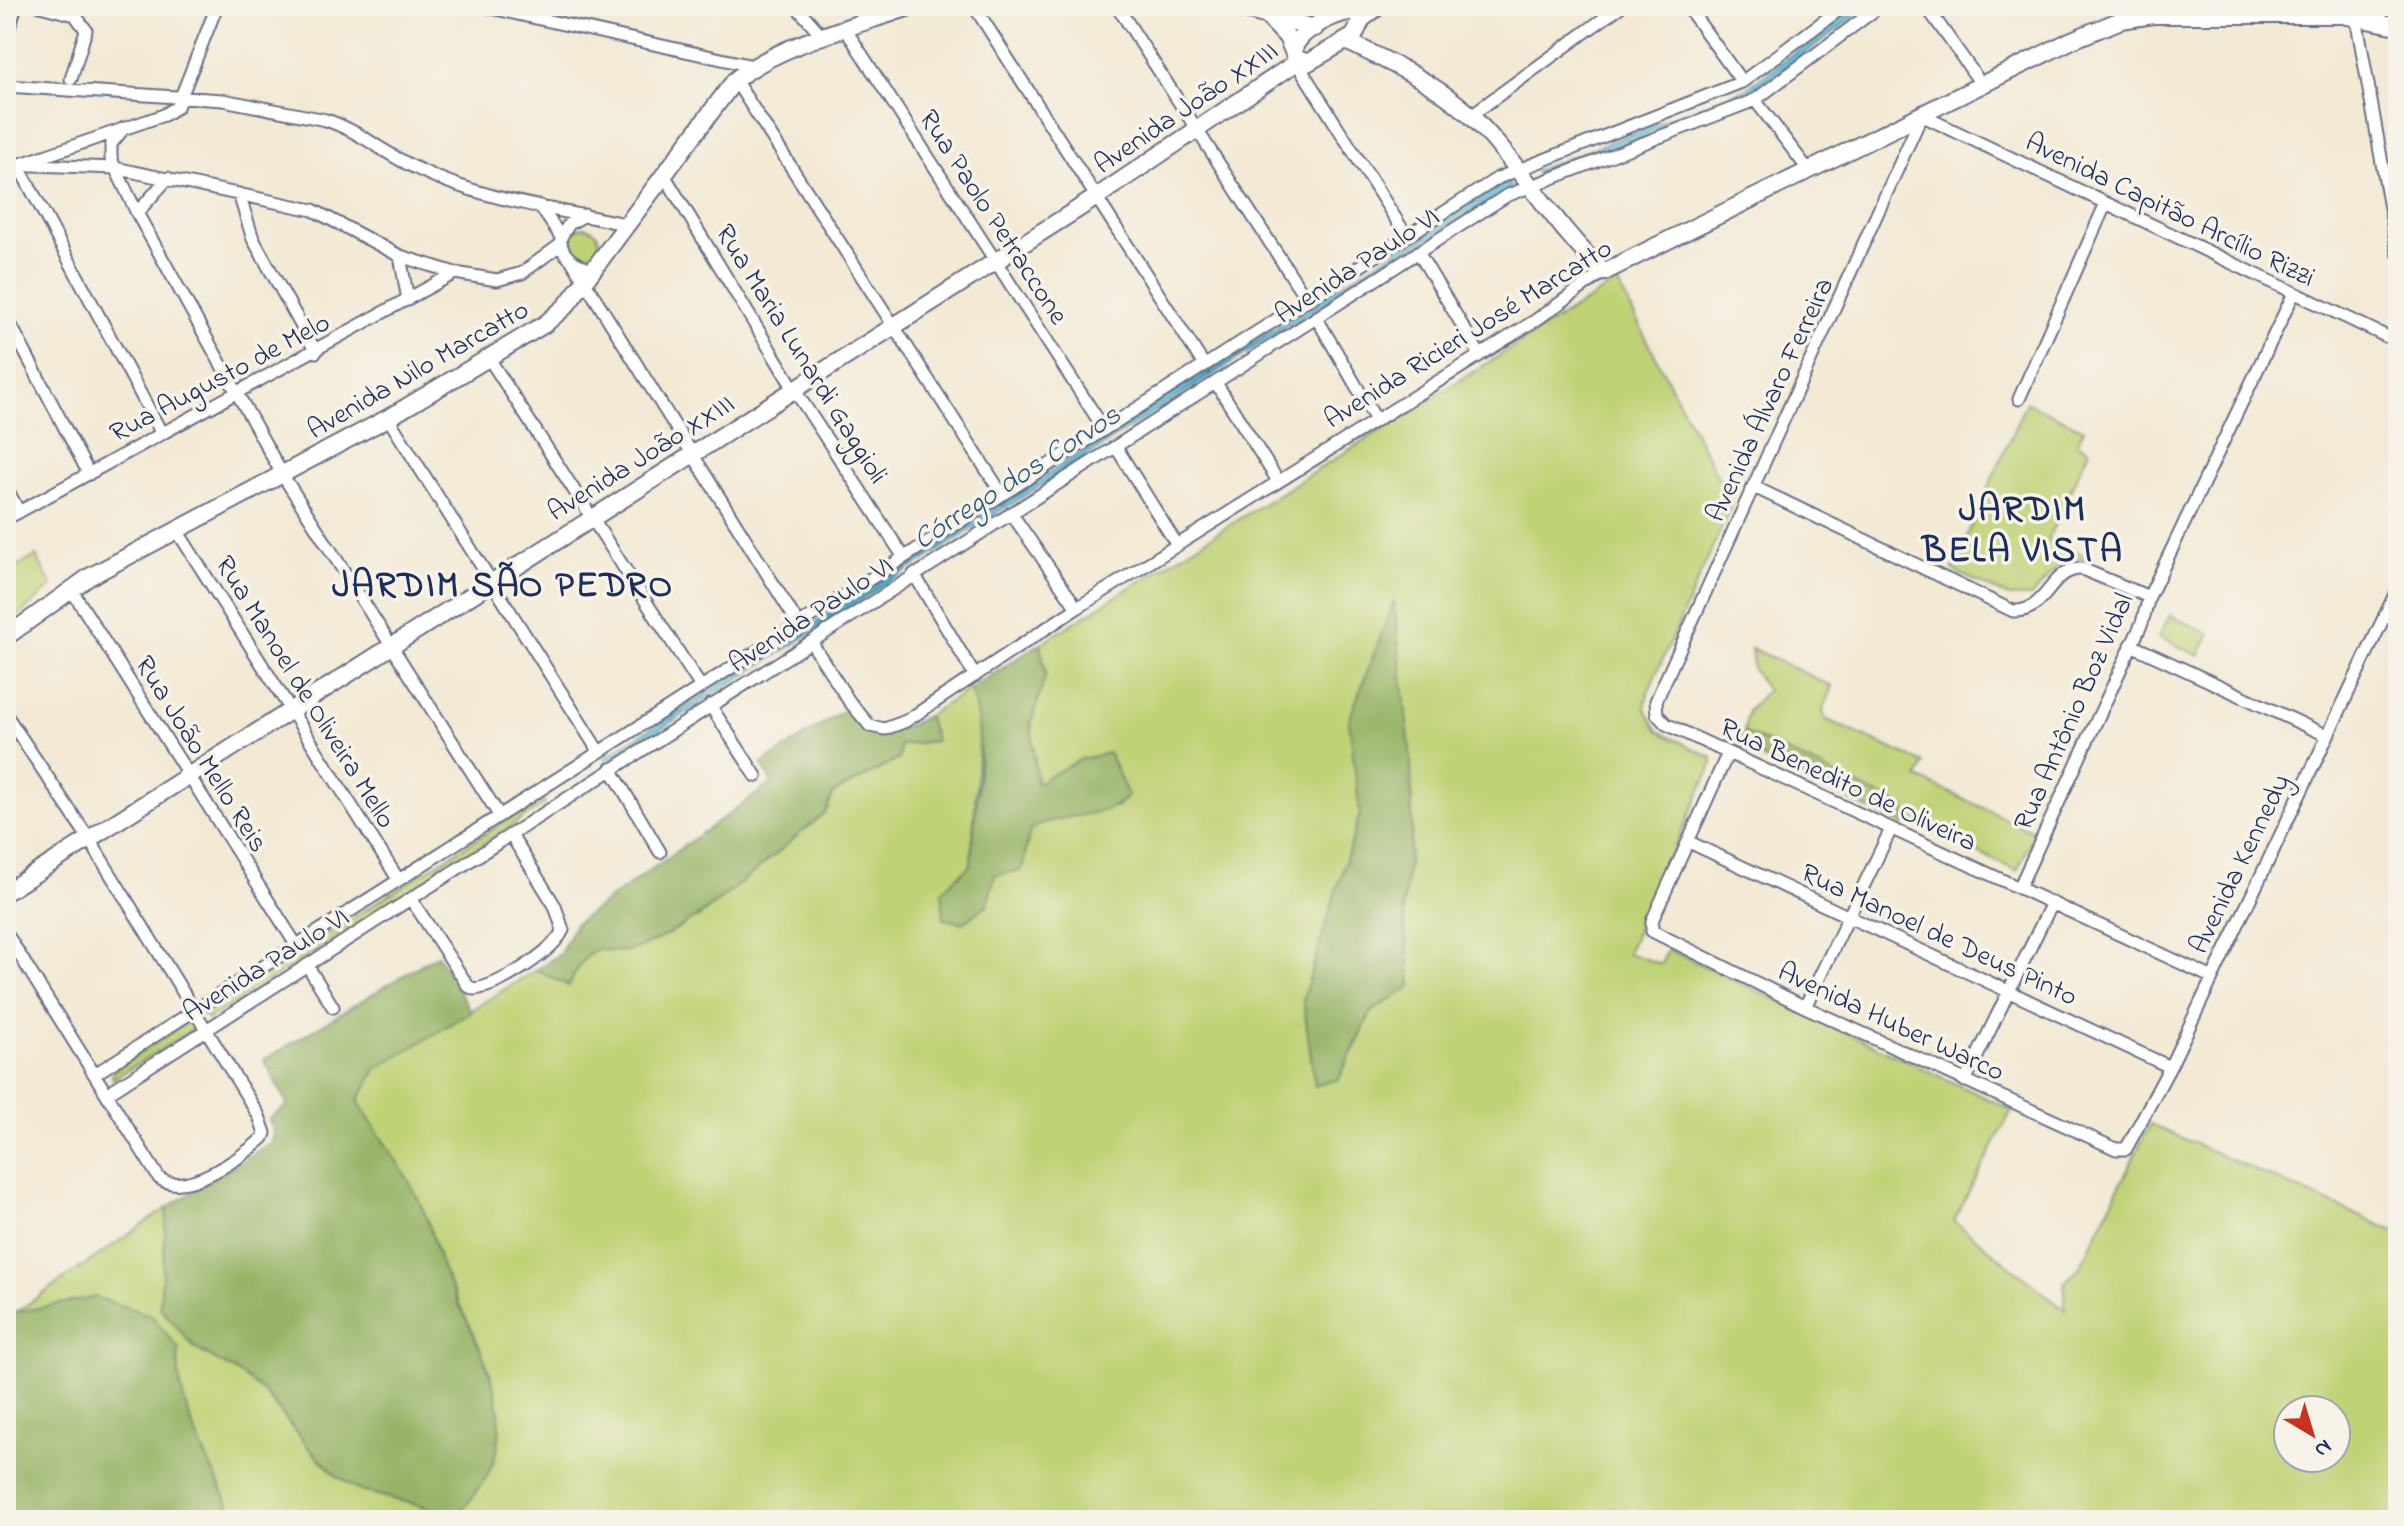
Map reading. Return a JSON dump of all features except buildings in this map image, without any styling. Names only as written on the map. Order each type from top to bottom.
[{"type":"street","points":[[6,37],[16,6]]},
{"type":"street","points":[[40,6],[75,15],[86,30],[86,40],[71,79]]},
{"type":"street","points":[[12,165],[164,115],[183,99],[217,6]]},
{"type":"street","points":[[482,6],[753,66]]},
{"type":"street","points":[[796,6],[824,38]]},
{"type":"street","name":"Avenida Nilo Marcatto","points":[[6,637],[71,589],[176,529],[388,418],[490,360],[556,316],[735,80],[753,66],[912,6]]},
{"type":"street","points":[[974,6],[1204,365]]},
{"type":"street","points":[[1117,6],[1307,300]]},
{"type":"street","points":[[1229,6],[1315,28]]},
{"type":"street","points":[[1470,116],[1621,6]]},
{"type":"street","points":[[1687,6],[1742,82]]},
{"type":"street","name":"Avenida Paulo VI","points":[[95,1074],[193,1008],[799,625],[1406,235],[1515,171],[1742,82],[1844,6]]},
{"type":"street","name":"Avenida Paulo VI","points":[[108,1093],[1506,196],[1755,100],[1880,6]]},
{"type":"street","points":[[1926,6],[1982,85]]},
{"type":"street","points":[[2372,6],[2392,25]]},
{"type":"street","name":"Avenida Ricieri José Marcatto","points":[[811,642],[861,718],[876,730],[906,721],[1077,608],[1566,301],[1604,272],[2102,27],[2149,10],[2222,10],[2356,17],[2392,25]]},
{"type":"street","points":[[1365,13],[1389,61]]},
{"type":"street","name":"Avenida João XXIII","points":[[1297,57],[1314,61],[1346,41],[1365,13]]},
{"type":"street","name":"Avenida João XXIII","points":[[6,892],[1095,198],[1297,57],[1299,37],[1315,28],[1365,13]]},
{"type":"street","points":[[1268,17],[1297,57],[1406,235]]},
{"type":"street","points":[[2356,17],[2398,253]]},
{"type":"street","name":"Rua Paolo Petraccone","points":[[846,30],[1104,429]]},
{"type":"street","points":[[1346,41],[1389,61],[1470,116],[1604,272]]},
{"type":"street","points":[[735,80],[1002,494]]},
{"type":"street","points":[[6,86],[223,100],[326,120],[418,169],[464,187],[625,224]]},
{"type":"street","points":[[1755,100],[1810,172]]},
{"type":"street","name":"Avenida Capitão Arcílio Rizzi","points":[[1922,116],[2398,342]]},
{"type":"street","name":"Avenida Álvaro Ferreira","points":[[1656,701],[1922,116]]},
{"type":"street","points":[[124,128],[111,144],[115,168],[137,213],[282,474],[389,647],[499,815]]},
{"type":"street","points":[[98,138],[111,144]]},
{"type":"street","points":[[12,165],[115,168],[313,210],[400,256],[455,273],[497,280],[522,273],[561,241],[569,224],[585,215]]},
{"type":"street","points":[[12,165],[162,434]]},
{"type":"street","name":"Rua Maria Lunardi Gaggioli","points":[[663,173],[794,389],[903,556]]},
{"type":"street","points":[[137,213],[168,178]]},
{"type":"street","points":[[239,194],[253,239],[316,352]]},
{"type":"street","points":[[2019,399],[2106,203]]},
{"type":"street","points":[[540,206],[572,261],[587,276],[799,625]]},
{"type":"street","points":[[1418,252],[1480,355]]},
{"type":"street","points":[[400,256],[408,300]]},
{"type":"street","name":"Rua Augusto de Melo","points":[[6,519],[316,352],[455,273]]},
{"type":"street","name":"Rua Antônio Boz Vidal","points":[[2019,888],[2131,645],[2149,597],[2294,293]]},
{"type":"street","points":[[6,316],[89,474]]},
{"type":"street","points":[[1316,317],[1376,420]]},
{"type":"street","points":[[490,360],[701,687]]},
{"type":"street","points":[[1216,383],[1278,481]]},
{"type":"street","points":[[388,418],[599,752]]},
{"type":"street","points":[[1116,447],[1177,545]]},
{"type":"street","points":[[6,487],[19,512]]},
{"type":"street","points":[[1754,487],[2013,611],[2023,611],[2040,603],[2058,578],[2073,569],[2082,569],[2149,597]]},
{"type":"street","points":[[1011,513],[1077,608]]},
{"type":"street","name":"Rua Manoel de Oliveira Mello","points":[[176,529],[398,879]]},
{"type":"street","points":[[914,574],[975,676]]},
{"type":"street","name":"Avenida Kennedy","points":[[2116,1149],[2126,1149],[2132,1144],[2398,588]]},
{"type":"street","name":"Rua João Mello Reis","points":[[71,589],[295,943]]},
{"type":"street","points":[[2131,645],[2326,735]]},
{"type":"street","name":"Rua Benedito de Oliveira","points":[[1656,701],[1657,714],[1666,724],[2211,977]]},
{"type":"street","points":[[710,705],[756,776]]},
{"type":"street","points":[[6,715],[89,839],[259,1116],[265,1133],[263,1138],[184,1186],[166,1184],[159,1178],[6,933]]},
{"type":"street","points":[[1689,842],[1728,753]]},
{"type":"street","points":[[611,769],[660,852]]},
{"type":"street","points":[[1805,1007],[1891,829]]},
{"type":"street","points":[[411,899],[463,980],[474,989],[487,986],[553,945],[563,930],[555,906],[511,835]]},
{"type":"street","name":"Rua Manoel de Deus Pinto","points":[[1689,842],[2170,1067]]},
{"type":"street","name":"Avenida Huber Warco","points":[[1689,842],[1650,929],[1657,935],[1805,1007],[2116,1149]]},
{"type":"street","points":[[1965,1081],[2052,903]]},
{"type":"street","points":[[307,965],[333,1007]]},
{"type":"green space","points":[[584,227],[595,231],[599,242],[595,253],[584,257],[573,253],[569,242],[573,231]]},
{"type":"green space","points":[[1617,282],[1732,504],[1648,692],[1645,708],[1658,731],[1712,758],[1713,763],[1627,953],[1661,964],[1668,949],[2012,1110],[1954,1221],[2065,1310],[2064,1283],[2080,1267],[2150,1124],[2398,1233],[2398,1520],[236,1520],[188,1415],[178,1371],[179,1349],[18,1311],[167,1208],[160,1307],[196,1349],[236,1371],[264,1392],[310,1449],[337,1476],[361,1491],[454,1514],[458,1512],[474,1495],[494,1461],[500,1434],[498,1406],[491,1377],[443,1270],[427,1219],[402,1169],[358,1101],[376,1069],[536,970],[569,986],[581,960],[600,948],[699,917],[825,813],[834,793],[899,759],[900,745],[935,741],[927,716],[970,689],[978,712],[979,741],[971,864],[987,905],[994,875],[1022,870],[1029,830],[1043,821],[1119,806],[1081,759],[1037,784],[1031,723],[1046,674],[1040,644]],"holes":[[[1411,760],[1412,831],[1403,907],[1411,986],[1371,1012],[1354,1051],[1303,999],[1360,814]]]},
{"type":"green space","points":[[2026,402],[2084,429],[2077,443],[2089,450],[2048,539],[2091,558],[2079,558],[2062,564],[2031,597],[2009,597],[1952,570]]},
{"type":"green space","points":[[36,556],[52,586],[6,627],[6,573]]},
{"type":"green space","points":[[1394,601],[1411,760],[1412,831],[1403,907],[1411,987],[1371,1012],[1339,1079],[1315,1086],[1303,999],[1360,814],[1349,720]]},
{"type":"green space","points":[[2170,615],[2210,634],[2199,656],[2159,637]]},
{"type":"green space","points":[[1040,644],[1046,674],[1031,723],[1037,783],[1081,759],[1109,753],[1128,796],[1107,809],[1054,820],[1030,830],[1022,870],[995,875],[987,905],[963,923],[944,919],[942,891],[971,864],[979,775],[979,731],[970,689]]},
{"type":"green space","points":[[1751,648],[1832,686],[1823,710],[1825,719],[1924,763],[1918,778],[2035,832],[2017,871],[1906,819],[1904,807],[1744,732],[1748,711],[1767,690],[1753,670]]},
{"type":"green space","points":[[847,708],[866,726],[884,732],[903,728],[927,716],[936,741],[900,745],[899,759],[834,793],[825,813],[760,868],[713,905],[665,936],[628,951],[593,952],[578,968],[569,986],[536,970],[560,954],[575,924],[772,783],[762,764]]},
{"type":"green space","points":[[1744,732],[1904,807],[1907,814],[1904,826],[1736,746]]},
{"type":"green space","points":[[541,798],[545,804],[208,1020],[202,1013]]},
{"type":"green space","points":[[437,955],[471,1012],[376,1069],[358,1101],[402,1169],[427,1219],[443,1270],[491,1377],[498,1406],[500,1434],[494,1461],[468,1502],[454,1514],[361,1491],[337,1476],[310,1449],[264,1392],[236,1371],[196,1349],[160,1307],[167,1208],[272,1142],[274,1133],[269,1119],[288,1105],[264,1060]]},
{"type":"green space","points":[[192,1021],[194,1029],[113,1079],[112,1072]]},
{"type":"green space","points":[[95,1297],[151,1315],[179,1349],[182,1392],[188,1414],[236,1520],[6,1520],[6,1314]]},
{"type":"water","points":[[1855,6],[1869,6],[1752,93],[1748,87]]},
{"type":"water","points":[[1745,89],[1749,94],[1734,103],[1540,177],[1535,171]]},
{"type":"water","points":[[1506,182],[1512,188],[1415,246],[1411,241]]},
{"type":"water","points":[[1409,242],[1413,248],[1319,307],[1315,301]]},
{"type":"water","points":[[1313,303],[1317,308],[1212,375],[1209,370]]},
{"type":"water","points":[[1207,371],[1211,376],[1106,443],[1103,438]]},
{"type":"water","points":[[1101,439],[1105,445],[1007,507],[1003,502]]},
{"type":"water","points":[[1001,503],[1005,508],[914,566],[911,561]]},
{"type":"water","points":[[909,562],[912,567],[807,635],[804,630]]},
{"type":"water","points":[[802,631],[806,636],[707,699],[704,694]]},
{"type":"water","points":[[702,695],[706,700],[608,763],[604,758]]},
{"type":"district","name":"JARDIM BELA VISTA","points":[[2023,528]]},
{"type":"district","name":"JARDIM SÃO PEDRO","points":[[503,583]]},
{"type":"water label","name":"Córrego dos Corvos","points":[[1016,476]]}]
